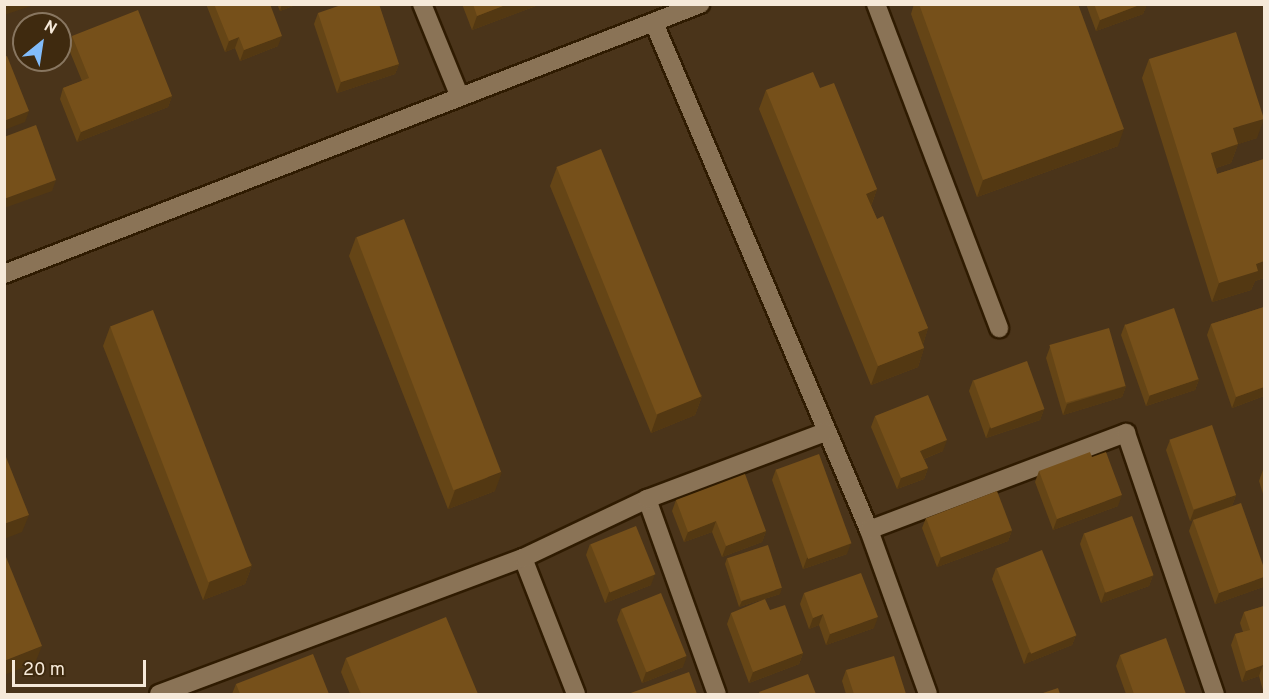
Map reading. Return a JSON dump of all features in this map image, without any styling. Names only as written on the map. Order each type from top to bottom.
[{"type":"street","points":[[422,4],[460,98]]},
{"type":"street","points":[[4,273],[700,4]]},
{"type":"street","points":[[876,4],[999,328]]},
{"type":"street","points":[[654,22],[868,530],[928,694]]},
{"type":"street","points":[[159,694],[523,558],[647,499],[825,432]]},
{"type":"street","points":[[868,530],[1126,433],[1215,694]]},
{"type":"street","points":[[647,499],[717,694]]},
{"type":"street","points":[[523,558],[576,694]]},
{"type":"building","points":[[214,4],[270,4],[282,36],[244,50],[239,37],[229,41]]},
{"type":"building","points":[[344,4],[379,4],[399,64],[341,82],[318,13]]},
{"type":"building","points":[[473,4],[508,4],[477,16]]},
{"type":"building","points":[[919,4],[1078,4],[1124,129],[983,180]]},
{"type":"building","points":[[1094,4],[1142,4],[1100,20]]},
{"type":"building","points":[[138,10],[172,96],[81,132],[63,88],[89,78],[72,36]]},
{"type":"building","points":[[1236,32],[1264,119],[1233,128],[1238,144],[1211,153],[1217,174],[1264,159],[1264,261],[1256,264],[1258,271],[1219,283],[1149,59]]},
{"type":"building","points":[[7,56],[29,111],[4,121],[4,57]]},
{"type":"building","points":[[813,72],[820,88],[834,83],[877,189],[866,194],[877,219],[883,216],[928,328],[918,332],[924,348],[878,366],[766,90]]},
{"type":"building","points":[[36,125],[56,180],[4,199],[4,137]]},
{"type":"building","points":[[601,149],[701,397],[657,415],[556,167]]},
{"type":"building","points":[[404,219],[501,472],[454,490],[356,237]]},
{"type":"building","points":[[1264,307],[1264,387],[1236,397],[1211,324]]},
{"type":"building","points":[[1174,308],[1198,379],[1149,396],[1125,325]]},
{"type":"building","points":[[153,310],[251,566],[208,582],[110,326]]},
{"type":"building","points":[[1109,328],[1126,386],[1066,403],[1049,345]]},
{"type":"building","points":[[1027,361],[1044,409],[991,428],[973,380]]},
{"type":"building","points":[[928,395],[947,440],[920,451],[928,468],[901,478],[875,416]]},
{"type":"building","points":[[1212,425],[1236,495],[1194,510],[1169,440]]},
{"type":"building","points":[[4,452],[29,515],[4,524]]},
{"type":"building","points":[[1090,452],[1092,457],[1106,452],[1122,495],[1057,519],[1039,471]]},
{"type":"building","points":[[819,454],[851,543],[808,559],[776,470]]},
{"type":"building","points":[[745,474],[766,531],[726,546],[716,521],[688,532],[676,500]]},
{"type":"building","points":[[997,491],[1012,530],[941,557],[926,518]]},
{"type":"building","points":[[1241,503],[1264,568],[1264,577],[1219,593],[1193,520]]},
{"type":"building","points":[[1132,516],[1154,575],[1106,593],[1084,533]]},
{"type":"building","points":[[636,526],[655,574],[610,593],[591,544]]},
{"type":"building","points":[[768,545],[782,588],[741,601],[727,558]]},
{"type":"building","points":[[1042,550],[1076,635],[1031,654],[997,568]]},
{"type":"building","points":[[4,552],[42,646],[4,661]]},
{"type":"building","points":[[861,573],[878,617],[830,634],[823,614],[813,618],[804,593]]},
{"type":"building","points":[[661,593],[686,656],[647,672],[621,609]]},
{"type":"building","points":[[765,599],[770,610],[785,605],[803,653],[753,672],[731,613]]},
{"type":"building","points":[[1264,606],[1264,672],[1263,665],[1246,671],[1235,634],[1250,630],[1244,612]]},
{"type":"building","points":[[446,617],[478,694],[361,694],[346,658]]},
{"type":"building","points":[[1166,638],[1186,694],[1134,694],[1120,655]]},
{"type":"building","points":[[313,654],[329,694],[240,694],[236,684]]},
{"type":"building","points":[[894,656],[906,694],[854,694],[846,670]]},
{"type":"building","points":[[689,672],[697,694],[628,694]]},
{"type":"building","points":[[808,674],[816,694],[760,694],[759,692]]},
{"type":"building","points":[[1058,688],[1060,694],[1040,694]]}]
